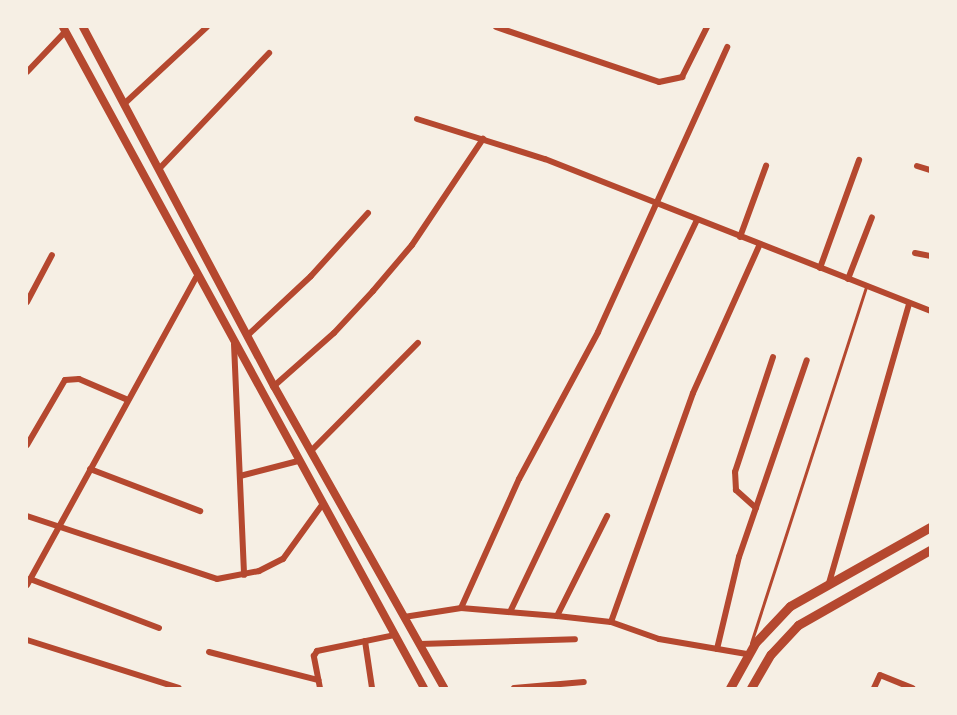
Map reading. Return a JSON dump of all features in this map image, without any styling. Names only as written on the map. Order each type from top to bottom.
[{"type":"main road","points":[[730,688],[747,654],[780,615],[829,583],[930,527]]},
{"type":"main road","points":[[752,688],[771,654],[798,625],[930,550]]},
{"type":"street","points":[[83,27],[274,386],[338,496],[444,688]]},
{"type":"street","points":[[124,104],[207,27]]},
{"type":"street","points":[[496,27],[659,82],[682,77],[707,27]]},
{"type":"street","points":[[27,72],[64,30],[196,277],[424,688]]},
{"type":"street","points":[[461,608],[519,479],[598,332],[727,47]]},
{"type":"street","points":[[159,169],[269,53]]},
{"type":"street","points":[[417,119],[658,201],[697,220],[930,311]]},
{"type":"street","points":[[274,386],[334,333],[373,291],[412,245],[483,140]]},
{"type":"street","points":[[820,268],[859,160]]},
{"type":"street","points":[[740,237],[766,166]]},
{"type":"street","points":[[917,166],[930,170]]},
{"type":"street","points":[[248,335],[311,276],[368,213]]},
{"type":"street","points":[[848,279],[872,217]]},
{"type":"street","points":[[510,612],[697,220]]},
{"type":"street","points":[[611,622],[693,393],[760,244]]},
{"type":"street","points":[[915,253],[930,256]]},
{"type":"street","points":[[27,302],[52,255]]},
{"type":"street","points":[[159,628],[28,582],[196,277]]},
{"type":"street","points":[[829,583],[909,304]]},
{"type":"street","points":[[311,451],[418,343]]},
{"type":"street","points":[[234,344],[244,575]]},
{"type":"street","points":[[756,508],[736,490],[735,472],[773,357]]},
{"type":"street","points":[[717,649],[739,557],[807,360]]},
{"type":"street","points":[[27,445],[65,380],[78,379],[128,400]]},
{"type":"street","points":[[240,476],[298,461]]},
{"type":"street","points":[[90,469],[200,511]]},
{"type":"street","points":[[322,505],[333,506],[338,496]]},
{"type":"street","points":[[27,516],[203,577],[244,575],[267,568],[290,553],[322,505]]},
{"type":"street","points":[[557,616],[607,516]]},
{"type":"street","points":[[343,545],[348,534],[360,537]]},
{"type":"street","points":[[404,617],[461,608],[557,616],[611,622],[659,639],[747,654]]},
{"type":"street","points":[[320,688],[317,651],[395,635]]},
{"type":"street","points":[[420,644],[575,639]]},
{"type":"street","points":[[27,640],[179,688]]},
{"type":"street","points":[[365,641],[372,688]]},
{"type":"street","points":[[209,652],[318,680]]},
{"type":"street","points":[[874,688],[880,675],[913,688]]},
{"type":"street","points":[[514,688],[584,682]]},
{"type":"lane","points":[[747,654],[866,287]]}]
